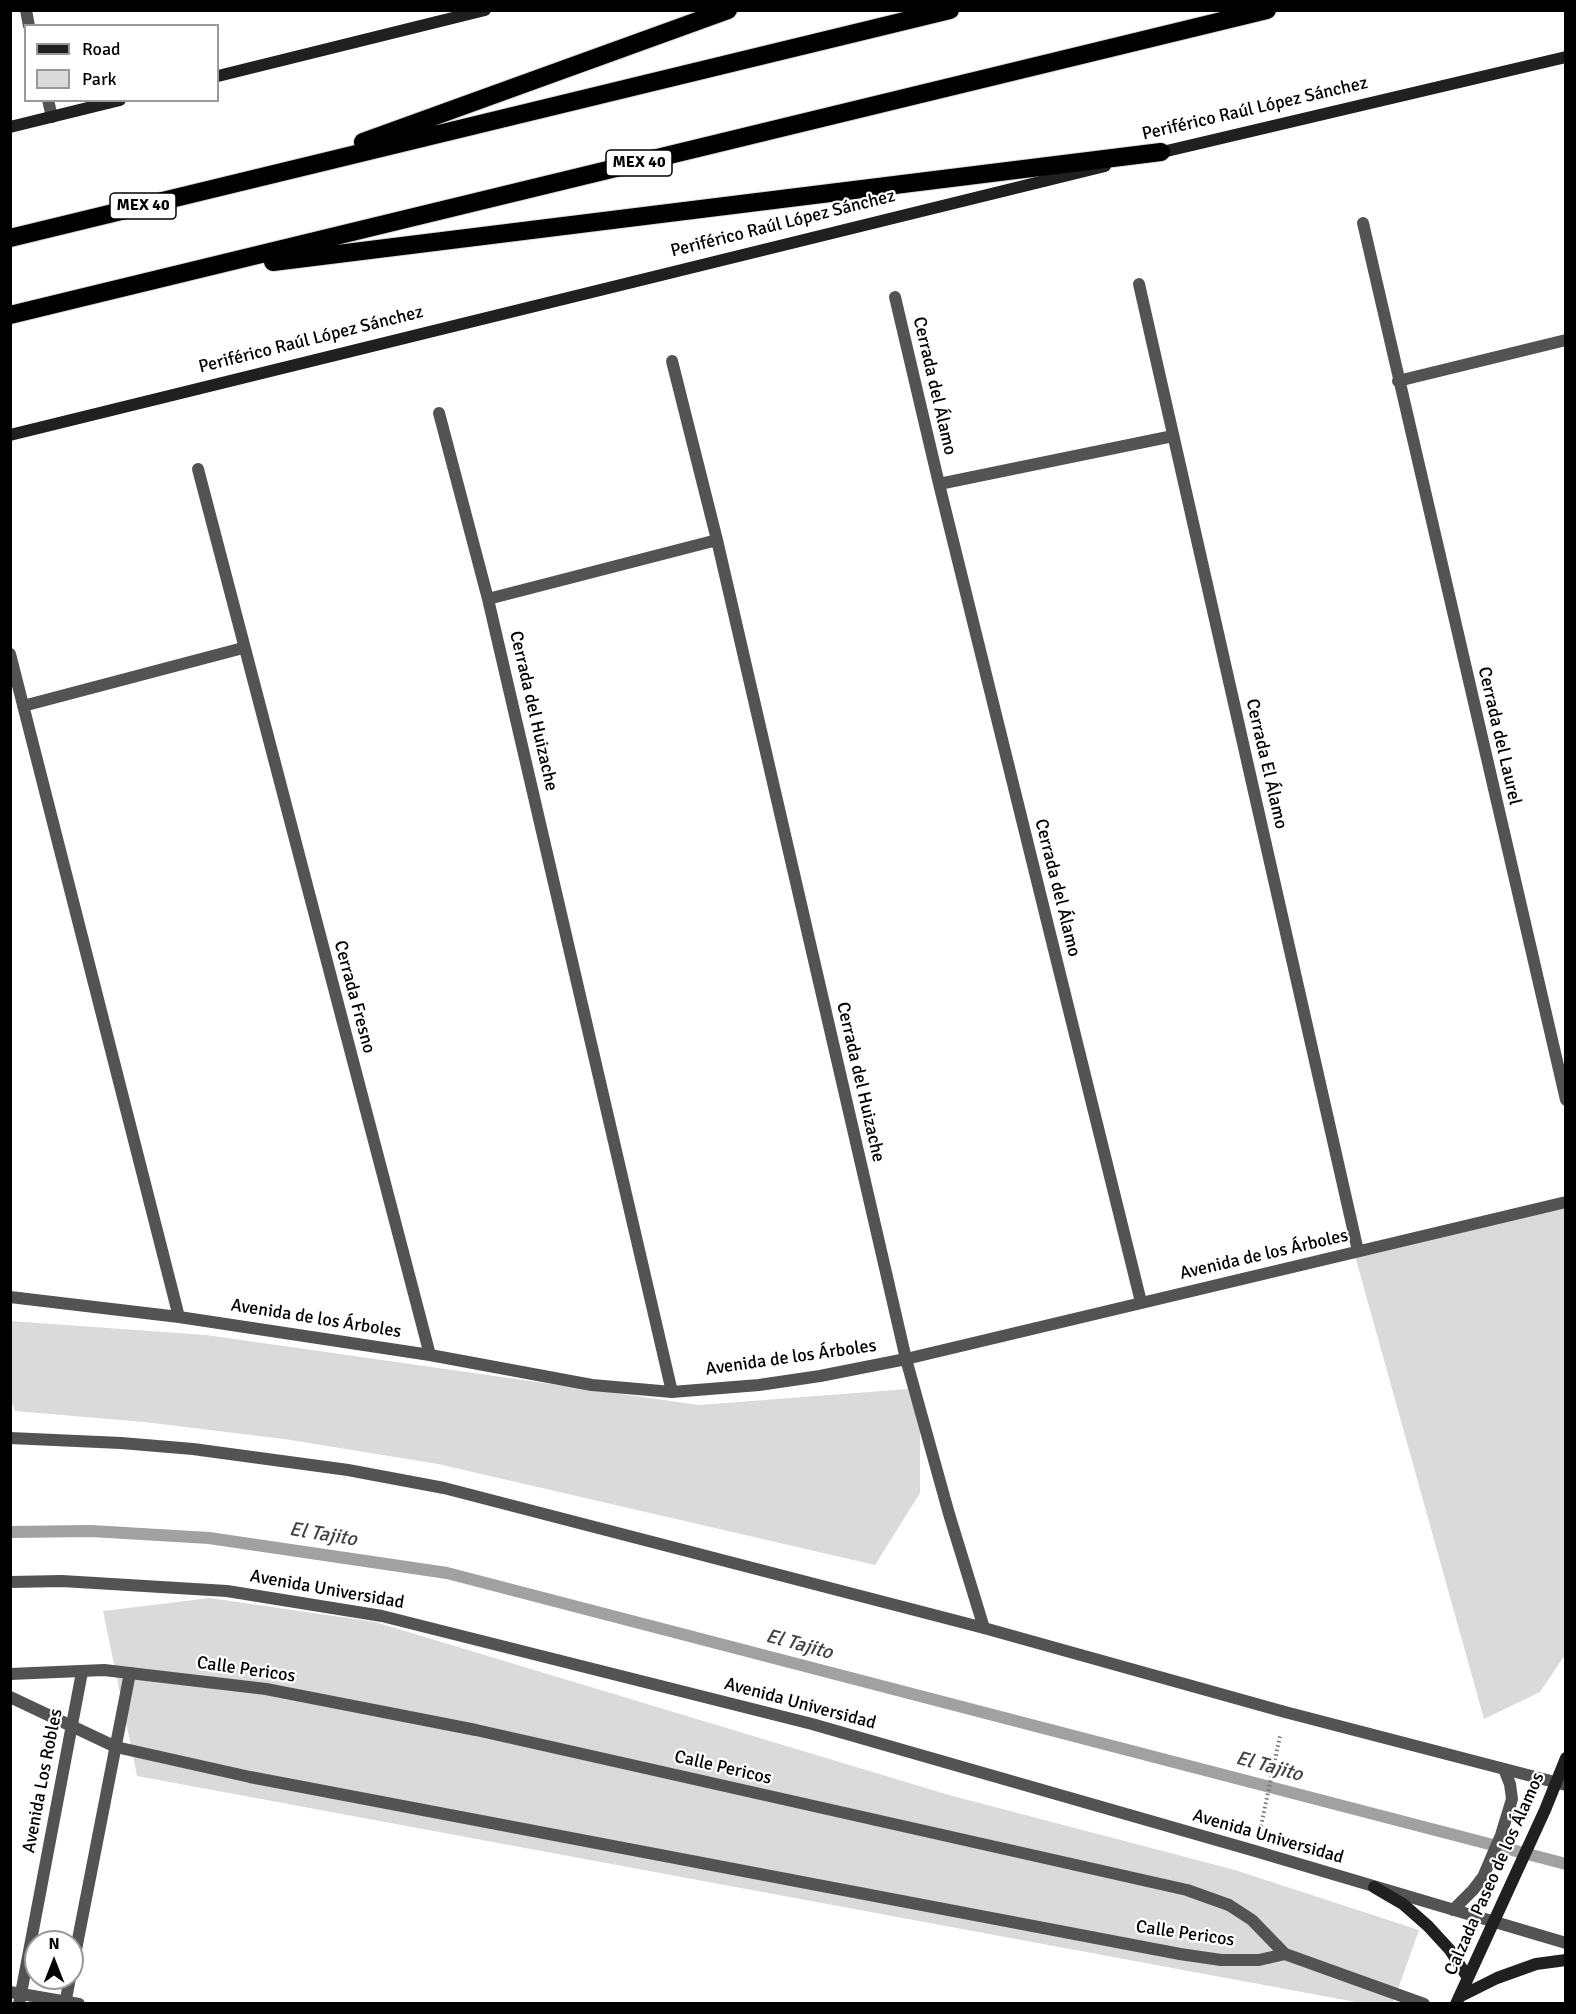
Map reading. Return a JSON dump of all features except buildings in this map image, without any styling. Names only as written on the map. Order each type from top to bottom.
[{"type":"highway","points":[[275,173],[728,10]]},
{"type":"highway","name":"MEX 40","points":[[10,238],[950,10]]},
{"type":"highway","name":"MEX 40","points":[[10,315],[1267,10]]},
{"type":"highway","points":[[188,272],[1161,152]]},
{"type":"main road","points":[[219,76],[485,10]]},
{"type":"main road","name":"Periférico Raúl López Sánchez","points":[[10,435],[1161,152],[1566,57]]},
{"type":"main road","points":[[10,127],[112,102]]},
{"type":"main road","name":"Calzada Paseo de los Álamos","points":[[1458,2000],[1545,1810],[1560,1783],[1566,1758]]},
{"type":"main road","points":[[1374,1887],[1403,1904],[1428,1926],[1450,1950],[1468,1978]]},
{"type":"main road","points":[[1458,2000],[1497,1978],[1526,1967],[1566,1960]]},
{"type":"street","points":[[48,102],[52,117]]},
{"type":"street","name":"Cerrada del Laurel","points":[[1363,223],[1566,1100]]},
{"type":"street","name":"Cerrada El Álamo","points":[[1139,284],[1358,1251]]},
{"type":"street","name":"Cerrada del Álamo","points":[[895,297],[1141,1302]]},
{"type":"street","points":[[1398,381],[1566,340]]},
{"type":"street","name":"Cerrada del Huizache","points":[[672,361],[717,540],[906,1359],[949,1514],[984,1628]]},
{"type":"street","name":"Cerrada del Huizache","points":[[438,413],[488,599],[672,1392]]},
{"type":"street","name":"Cerrada del Álamo","points":[[939,484],[1173,436]]},
{"type":"street","name":"Cerrada Fresno","points":[[198,469],[243,648],[430,1355]]},
{"type":"street","points":[[488,599],[717,540]]},
{"type":"street","points":[[23,706],[243,648]]},
{"type":"street","points":[[10,654],[179,1317]]},
{"type":"street","name":"Avenida de los Árboles","points":[[10,1297],[179,1317],[430,1355],[592,1385],[672,1392],[759,1385],[906,1359],[1566,1202]]},
{"type":"street","points":[[11,1437],[193,1449],[348,1470],[444,1488],[984,1628],[1285,1712],[1560,1783]]},
{"type":"street","name":"Avenida Universidad","points":[[10,1582],[62,1581],[226,1591],[382,1616],[812,1725],[1495,1920],[1566,1943]]},
{"type":"street","name":"Calle Pericos","points":[[10,1674],[104,1670],[266,1689],[464,1728],[1187,1890],[1228,1905],[1252,1920],[1285,1954]]},
{"type":"street","name":"Avenida Los Robles","points":[[17,1996],[82,1672]]},
{"type":"street","points":[[80,1930],[130,1673]]},
{"type":"street","name":"Calle Pericos","points":[[10,1697],[116,1747],[250,1777],[1180,1954],[1221,1960],[1259,1960],[1285,1954]]},
{"type":"street","points":[[1454,1910],[1483,1877],[1508,1814],[1512,1799],[1510,1784],[1504,1769]]},
{"type":"street","points":[[1285,1954],[1421,2003]]},
{"type":"street","points":[[17,1996],[79,2004]]},
{"type":"path","points":[[1264,1816],[1281,1734]]},
{"type":"green space","points":[[1565,1202],[1565,1655],[1540,1692],[1484,1719],[1355,1256]]},
{"type":"green space","points":[[10,1321],[206,1335],[699,1405],[908,1389],[920,1428],[920,1493],[875,1565],[438,1464],[284,1439],[144,1422],[15,1411],[10,1398]]},
{"type":"green space","points":[[210,1598],[375,1622],[949,1795],[1235,1870],[1419,1930],[1393,2003],[1361,2003],[137,1776],[103,1611]]},
{"type":"waterway","name":"El Tajito","points":[[10,1532],[91,1531],[209,1538],[447,1573],[1566,1864]]}]
